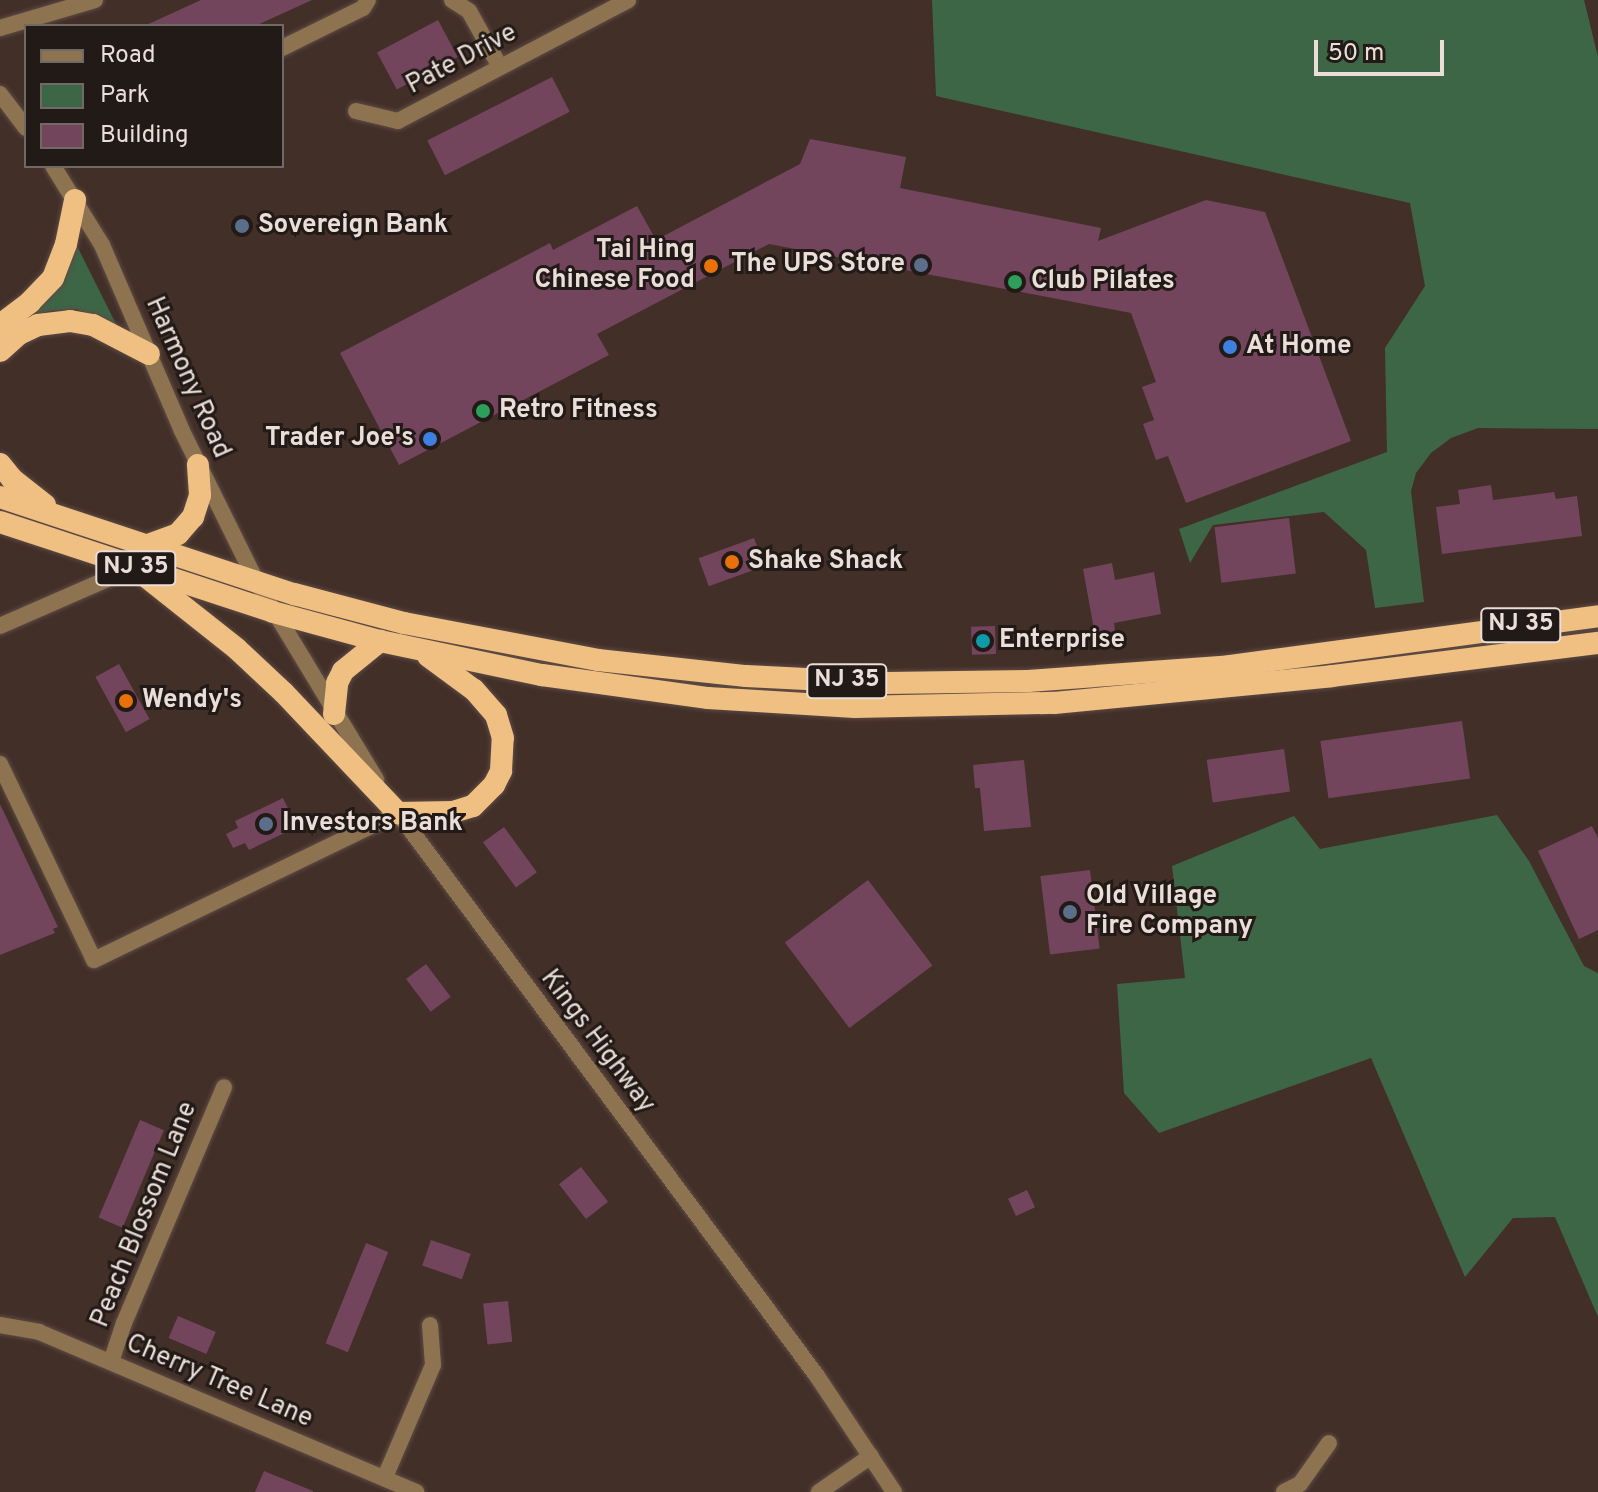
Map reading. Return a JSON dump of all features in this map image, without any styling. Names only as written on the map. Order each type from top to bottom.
[{"type":"highway","points":[[0,325],[30,302],[53,278],[66,244],[75,200]]},
{"type":"highway","points":[[0,351],[19,334],[38,325],[70,321],[93,325],[149,354]]},
{"type":"highway","points":[[0,464],[27,493],[62,517]]},
{"type":"highway","points":[[145,546],[178,534],[193,517],[200,495],[198,465]]},
{"type":"highway","name":"NJ 35","points":[[0,497],[256,581],[404,623],[598,660],[746,676],[886,683],[1028,681],[1230,666],[1598,616]]},
{"type":"highway","name":"NJ 35","points":[[0,522],[273,612],[380,641],[542,675],[708,698],[855,707],[978,706],[1221,688],[1598,643]]},
{"type":"highway","points":[[135,567],[256,667],[398,813],[453,812],[473,806],[494,785],[504,754],[496,715],[484,698],[421,651]]},
{"type":"highway","points":[[334,714],[337,683],[343,671],[380,641]]},
{"type":"street","points":[[0,28],[95,0]]},
{"type":"street","points":[[284,47],[363,8],[368,0]]},
{"type":"street","points":[[452,0],[469,11],[500,67]]},
{"type":"street","name":"Pate Drive","points":[[356,111],[398,121],[628,0]]},
{"type":"street","points":[[0,94],[24,125]]},
{"type":"street","name":"Harmony Road","points":[[54,168],[102,245],[198,465],[273,612]]},
{"type":"street","points":[[0,626],[135,567]]},
{"type":"street","name":"Kings Highway","points":[[273,612],[398,813],[817,1376],[894,1492]]},
{"type":"street","points":[[0,764],[94,960],[398,813]]},
{"type":"street","name":"Peach Blossom Lane","points":[[111,1362],[124,1323],[224,1087]]},
{"type":"street","name":"Cherry Tree Lane","points":[[0,1325],[39,1332],[416,1492]]},
{"type":"street","points":[[385,1477],[433,1365],[430,1325]]},
{"type":"street","points":[[1284,1492],[1300,1484],[1329,1443]]},
{"type":"street","points":[[819,1492],[871,1456]]},
{"type":"green space","points":[[932,0],[1584,0],[1598,57],[1598,429],[1478,428],[1451,438],[1431,453],[1416,473],[1411,491],[1424,602],[1375,608],[1366,550],[1324,512],[1213,525],[1190,563],[1179,529],[1387,452],[1385,348],[1425,286],[1410,203],[936,96]]},
{"type":"green space","points":[[78,248],[117,326],[76,309],[49,311],[23,319],[73,249]]},
{"type":"green space","points":[[1497,815],[1529,861],[1584,966],[1598,973],[1598,1317],[1555,1217],[1513,1218],[1465,1277],[1371,1058],[1159,1133],[1124,1093],[1117,984],[1185,978],[1172,866],[1294,816],[1320,849]]},
{"type":"building","points":[[201,0],[312,0],[259,24],[148,24]]},
{"type":"building","points":[[438,20],[458,57],[397,89],[377,52]]},
{"type":"building","points":[[552,77],[570,112],[445,175],[427,141]]},
{"type":"building","points":[[810,139],[906,157],[900,188],[1101,228],[1098,241],[1206,200],[1265,212],[1351,441],[1186,503],[1168,456],[1156,460],[1143,424],[1154,420],[1142,387],[1156,382],[1131,313],[769,244],[597,334],[609,355],[399,465],[340,353],[550,243],[553,250],[637,206],[656,240],[800,164]]},
{"type":"building","points":[[1491,485],[1493,500],[1554,492],[1556,499],[1577,496],[1582,536],[1442,554],[1436,507],[1460,504],[1458,490]]},
{"type":"building","points":[[1289,518],[1296,574],[1221,583],[1215,527]]},
{"type":"building","name":"Shake Shack","points":[[754,538],[764,566],[709,586],[699,558]]},
{"type":"building","points":[[1112,563],[1115,580],[1154,572],[1161,614],[1114,623],[1115,631],[1095,635],[1083,569]]},
{"type":"building","name":"Enterprise","points":[[995,626],[996,654],[972,655],[971,627]]},
{"type":"building","points":[[119,664],[150,719],[126,732],[95,677]]},
{"type":"building","points":[[1462,721],[1470,778],[1328,798],[1320,741]]},
{"type":"building","points":[[1284,749],[1290,792],[1213,802],[1207,760]]},
{"type":"building","points":[[1024,760],[1031,827],[984,831],[980,788],[975,788],[973,765]]},
{"type":"building","name":"Investors Bank","points":[[283,798],[297,827],[249,850],[245,843],[233,848],[226,834],[238,828],[235,821]]},
{"type":"building","points":[[0,804],[58,927],[53,929],[55,933],[0,955]]},
{"type":"building","points":[[1592,826],[1598,838],[1598,930],[1579,939],[1538,851]]},
{"type":"building","points":[[504,827],[537,872],[516,888],[483,842]]},
{"type":"building","name":"Old Village Fire Company","points":[[1090,870],[1100,948],[1050,955],[1040,876]]},
{"type":"building","points":[[868,880],[932,965],[849,1028],[785,943]]},
{"type":"building","points":[[426,964],[451,997],[431,1012],[406,979]]},
{"type":"building","points":[[140,1120],[164,1130],[123,1228],[99,1218]]},
{"type":"building","points":[[581,1167],[608,1202],[586,1219],[559,1184]]},
{"type":"building","points":[[1027,1190],[1035,1207],[1016,1216],[1008,1199]]},
{"type":"building","points":[[431,1240],[471,1254],[462,1279],[422,1266]]},
{"type":"building","points":[[366,1243],[388,1252],[348,1352],[326,1343]]},
{"type":"building","points":[[508,1301],[512,1342],[487,1344],[483,1304]]},
{"type":"building","points":[[178,1316],[216,1332],[206,1354],[169,1338]]},
{"type":"building","points":[[264,1471],[313,1491],[313,1492],[255,1492]]},
{"type":"place","name":"Sovereign Bank","points":[[242,226]]},
{"type":"place","name":"The UPS Store","points":[[921,265]]},
{"type":"place","name":"Tai Hing Chinese Food","points":[[711,266]]},
{"type":"place","name":"Club Pilates","points":[[1015,282]]},
{"type":"place","name":"At Home","points":[[1230,347]]},
{"type":"place","name":"Retro Fitness","points":[[483,411]]},
{"type":"place","name":"Trader Joe's","points":[[430,439]]},
{"type":"place","name":"Shake Shack","points":[[732,562]]},
{"type":"place","name":"Enterprise","points":[[983,641]]},
{"type":"place","name":"Wendy's","points":[[126,701]]},
{"type":"place","name":"Investors Bank","points":[[266,824]]},
{"type":"place","name":"Old Village Fire Company","points":[[1070,912]]}]
